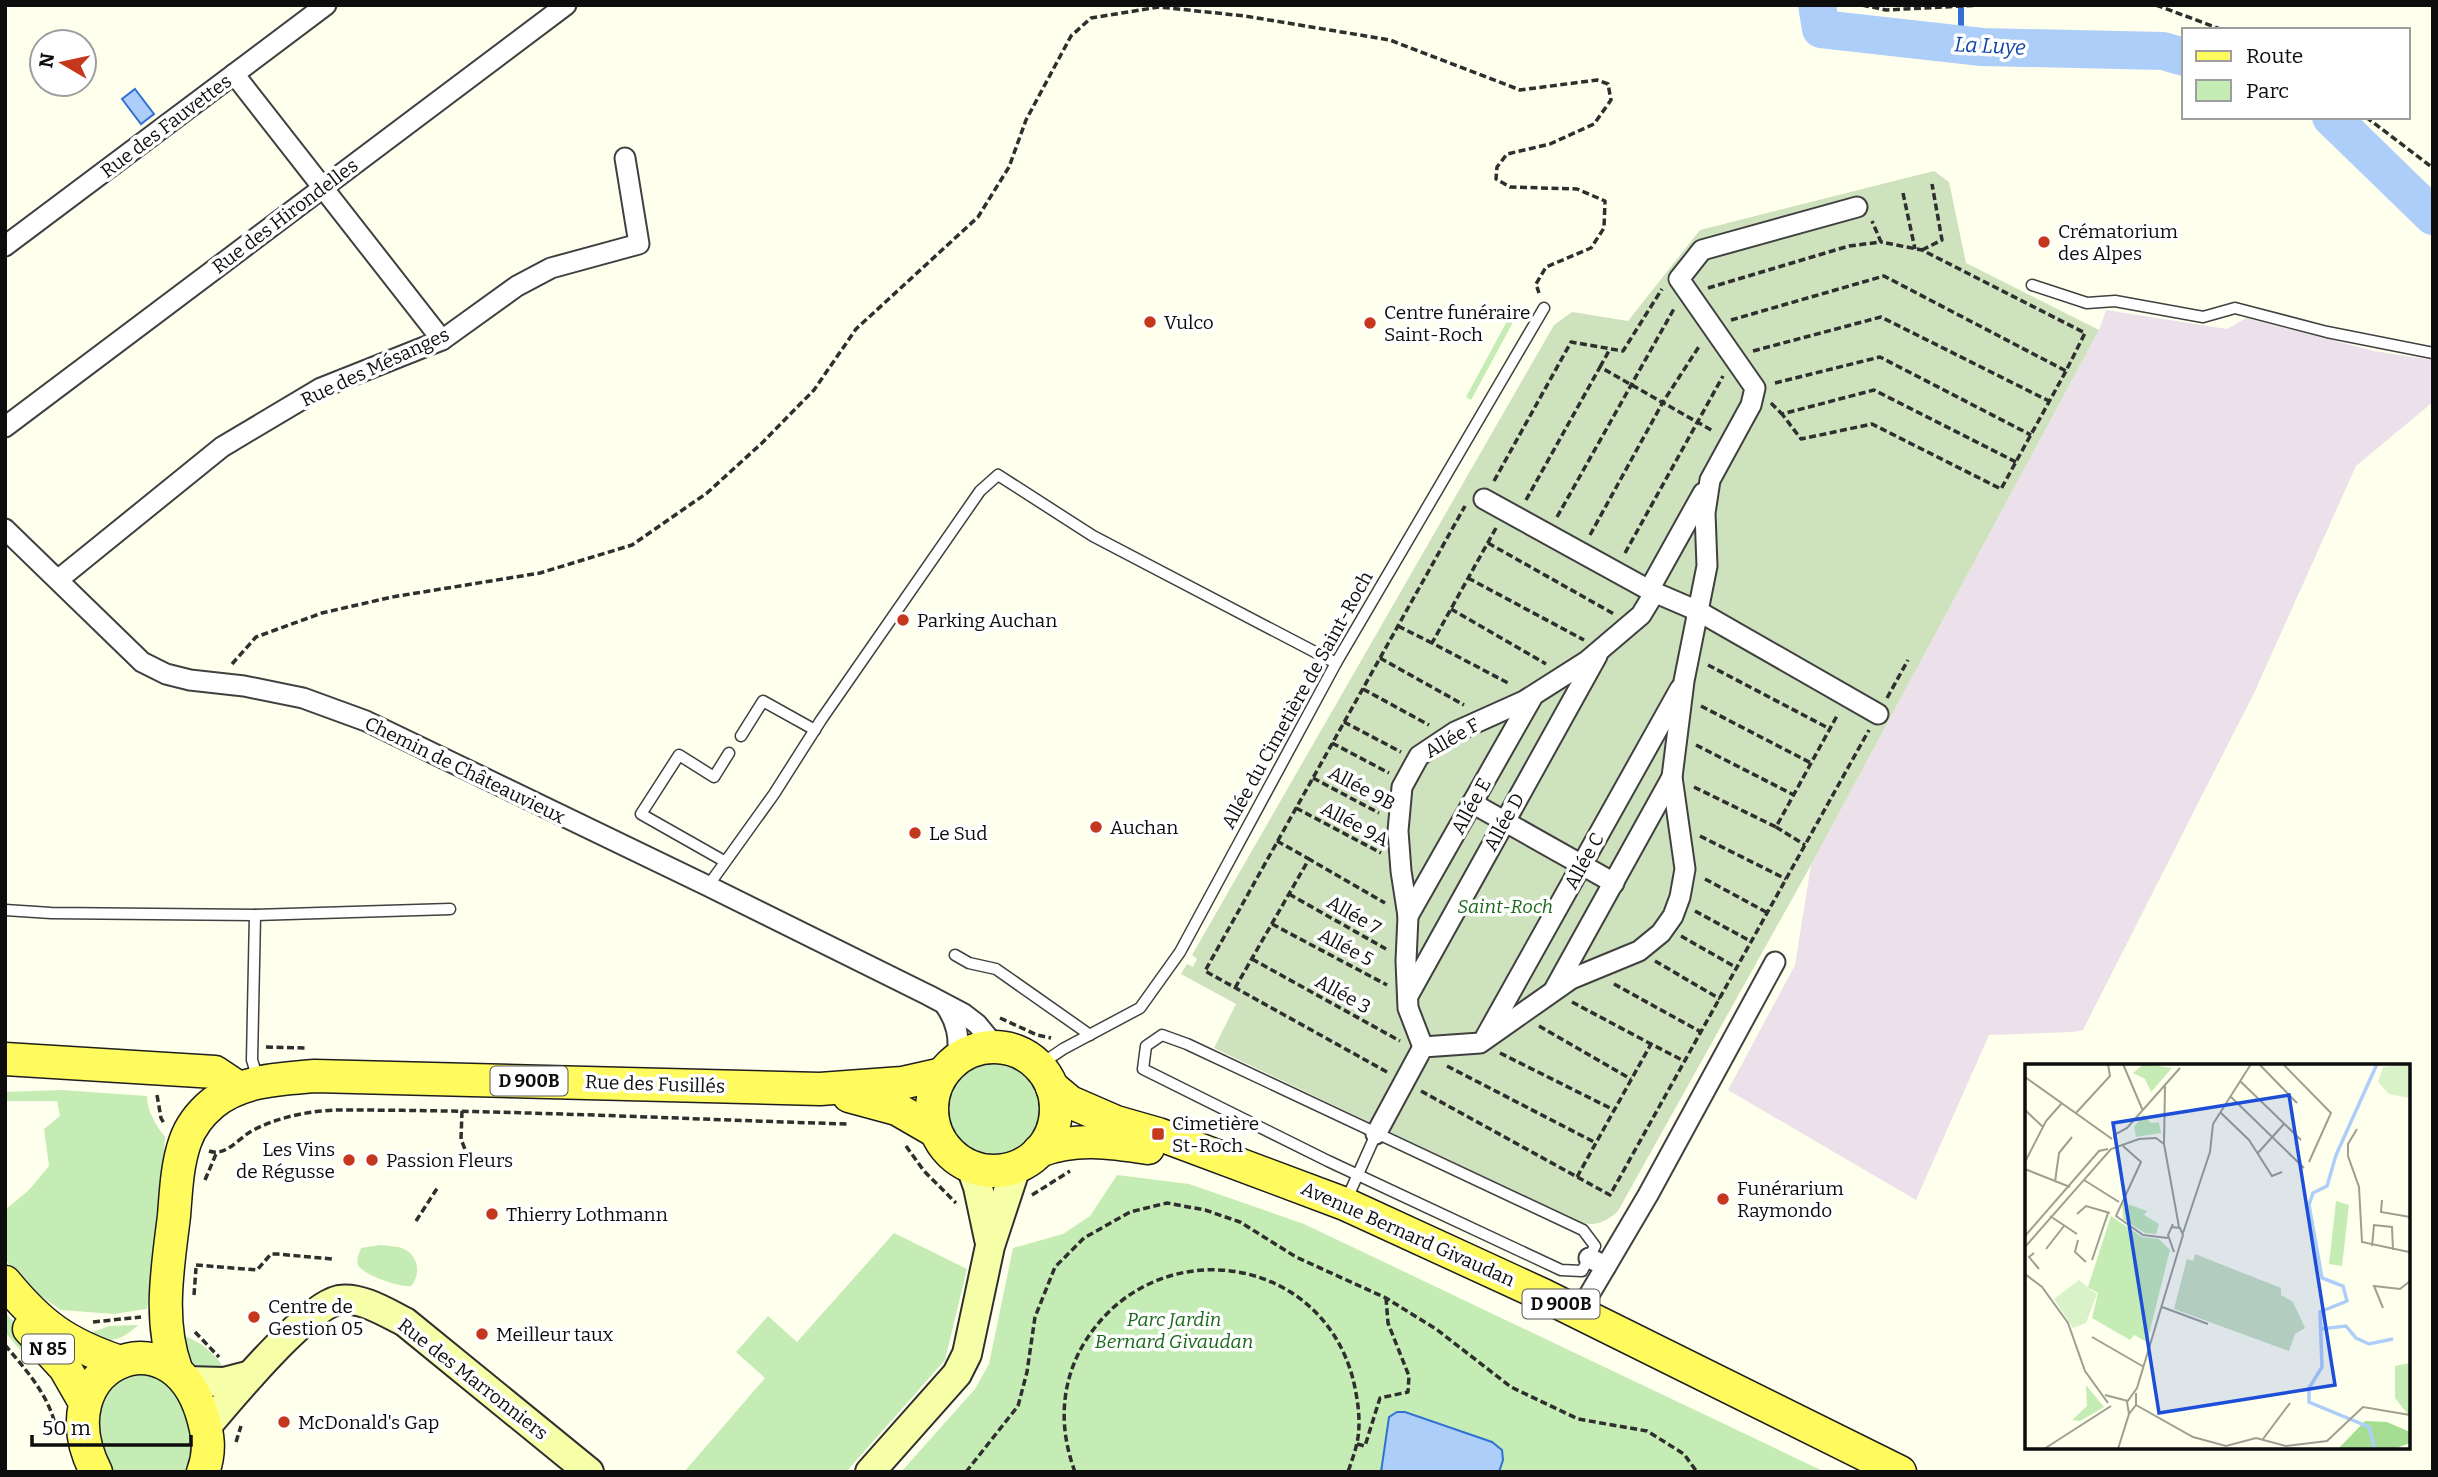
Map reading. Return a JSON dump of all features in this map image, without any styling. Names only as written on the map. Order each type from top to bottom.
[{"type":"main road","points":[[996,1047],[1012,1049],[1026,1056],[1045,1077],[1056,1104],[1055,1121],[1049,1137],[1028,1159],[993,1171],[971,1167],[955,1158],[943,1146],[935,1131],[932,1101],[950,1066],[982,1048],[996,1047]]},
{"type":"main road","points":[[5,1059],[215,1072],[250,1085]]},
{"type":"main road","name":"Rue des Fusillés","points":[[250,1085],[315,1076],[361,1076],[820,1089],[902,1083],[950,1066]]},
{"type":"main road","name":"D 900B","points":[[1045,1077],[1070,1102],[1116,1122],[1158,1134],[1213,1155]]},
{"type":"main road","points":[[203,1472],[208,1455],[206,1427],[198,1403],[170,1352],[166,1322],[166,1286],[178,1175],[185,1141],[201,1115],[214,1103],[250,1085]]},
{"type":"main road","name":"Rue des Fusillés","points":[[820,1089],[897,1110],[935,1131]]},
{"type":"main road","name":"D 900B","points":[[1028,1159],[1069,1142],[1092,1141],[1213,1155]]},
{"type":"main road","name":"Avenue Bernard Givaudan","points":[[1213,1155],[1345,1204],[1578,1312],[1892,1470]]},
{"type":"main road","name":"N 85","points":[[5,1282],[53,1332],[91,1352],[124,1361]]},
{"type":"main road","points":[[96,1472],[91,1463],[83,1429],[84,1401],[97,1376],[124,1361],[153,1319],[166,1286]]},
{"type":"main road","name":"N 85","points":[[5,1301],[65,1368],[84,1401]]},
{"type":"main road","points":[[124,1361],[152,1360],[182,1375]]},
{"type":"street","name":"Rue des Fauvettes","points":[[5,246],[326,5]]},
{"type":"street","name":"Rue des Hirondelles","points":[[5,428],[566,5]]},
{"type":"street","points":[[234,74],[442,340]]},
{"type":"street","name":"Rue des Mésanges","points":[[59,579],[222,447],[321,388],[442,340],[517,286],[551,268],[639,244],[625,158]]},
{"type":"street","points":[[1755,388],[1684,286],[1702,250],[1857,207]]},
{"type":"street","name":"Allée F","points":[[1421,1050],[1408,1008],[1406,961],[1409,916],[1398,823],[1405,782],[1419,756],[1449,736],[1533,696],[1601,649],[1641,615],[1751,405],[1755,388]]},
{"type":"street","points":[[1376,1134],[1421,1050],[1482,1041],[1571,979],[1639,951],[1673,916],[1685,869],[1672,777],[1689,655],[1707,566],[1704,513],[1710,480]]},
{"type":"street","points":[[1483,499],[1652,591],[1698,611],[1878,714]]},
{"type":"street","name":"Chemin de Châteauvieux","points":[[5,529],[142,662],[166,674],[190,680],[303,698],[366,721],[945,1004],[977,1024],[996,1047]]},
{"type":"street","name":"Allée D","points":[[1408,996],[1601,649]]},
{"type":"street","name":"Allée C","points":[[1482,1041],[1684,689]]},
{"type":"street","name":"Allée E","points":[[1409,916],[1533,696]]},
{"type":"street","points":[[1553,992],[1672,777]]},
{"type":"street","points":[[1472,803],[1614,883]]},
{"type":"street","points":[[1578,1312],[1597,1262],[1648,1195],[1775,962]]},
{"type":"street","points":[[945,1004],[955,1018],[959,1047],[950,1066]]},
{"type":"street","points":[[992,1211],[1028,1159]]},
{"type":"street","points":[[870,1472],[957,1374],[967,1354],[990,1246],[992,1211],[971,1167]]},
{"type":"street","name":"Rue des Marronniers","points":[[206,1427],[251,1375],[318,1310],[339,1300],[356,1301],[405,1322],[577,1465]]},
{"type":"street","points":[[182,1375],[224,1382],[251,1375]]},
{"type":"lane","points":[[2032,285],[2087,303],[2115,301],[2203,317],[2235,308],[2327,332],[2433,353]]},
{"type":"lane","name":"Allée du Cimetière de Saint-Roch","points":[[1045,1077],[1090,1035],[1140,1007],[1180,952],[1336,663],[1544,308]]},
{"type":"lane","points":[[708,886],[774,794],[980,491],[998,475],[1093,536],[1336,663]]},
{"type":"lane","points":[[741,736],[763,701],[815,730]]},
{"type":"lane","points":[[724,861],[641,814],[679,755],[714,778],[729,752]]},
{"type":"lane","points":[[5,910],[255,915],[450,909]]},
{"type":"lane","points":[[250,1085],[255,915]]},
{"type":"lane","points":[[955,955],[969,963],[996,969],[1090,1035]]},
{"type":"lane","points":[[1162,1035],[1187,1044],[1583,1230],[1595,1246],[1597,1262],[1582,1271],[1561,1270],[1357,1175],[1143,1069],[1146,1046],[1162,1035]]},
{"type":"lane","points":[[1345,1204],[1376,1134]]},
{"type":"path","points":[[1863,5],[1886,10],[1982,5]]},
{"type":"path","points":[[2156,5],[2218,28]]},
{"type":"path","points":[[220,683],[227,669],[256,637],[322,613],[369,602],[540,573],[588,560],[632,545],[706,493],[762,443],[814,390],[856,329],[978,217],[1009,167],[1026,120],[1071,36],[1091,18],[1159,7],[1245,16],[1390,40],[1520,90],[1597,80],[1608,84],[1611,100],[1594,124],[1550,144],[1507,154],[1497,167],[1496,179],[1510,187],[1577,189],[1605,201],[1604,228],[1591,248],[1546,267],[1536,284],[1544,308]]},
{"type":"path","points":[[2369,119],[2433,167]]},
{"type":"path","points":[[1922,250],[1942,240],[1932,184]]},
{"type":"path","points":[[1903,192],[1915,249]]},
{"type":"path","points":[[1857,207],[1869,216],[1881,242]]},
{"type":"path","points":[[1755,388],[1782,414],[1801,439],[1872,424],[2001,489],[2085,333],[1922,250],[1881,242],[1849,246],[1684,286],[1661,289],[1623,351],[1571,342],[1483,499],[1468,501],[1205,971],[1610,1195],[1908,660]]},
{"type":"path","points":[[1581,552],[1663,402],[1712,325],[1884,276],[2066,371]]},
{"type":"path","points":[[1547,534],[1674,309],[1684,286]]},
{"type":"path","points":[[1615,571],[1734,356],[1881,317],[2049,401]]},
{"type":"path","points":[[1416,335],[1429,343]]},
{"type":"path","points":[[1432,643],[1488,542],[1511,514],[1610,349]]},
{"type":"path","points":[[1755,388],[1881,357],[2031,435]]},
{"type":"path","points":[[1600,367],[1731,442]]},
{"type":"path","points":[[1782,414],[1874,390],[2016,462]]},
{"type":"path","points":[[1488,542],[1631,624]]},
{"type":"path","points":[[1468,578],[1601,649]]},
{"type":"path","points":[[1451,609],[1565,675]]},
{"type":"path","points":[[1398,626],[1533,696]]},
{"type":"path","points":[[1689,655],[1830,729]]},
{"type":"path","points":[[1380,658],[1487,718]]},
{"type":"path","points":[[1363,688],[1449,736]]},
{"type":"path","points":[[1684,689],[1811,763]]},
{"type":"path","points":[[1776,827],[1847,697]]},
{"type":"path","points":[[1344,722],[1417,761]]},
{"type":"path","points":[[1677,736],[1794,795]]},
{"type":"path","points":[[1332,743],[1405,782]]},
{"type":"path","points":[[1672,777],[1776,827],[1805,845]]},
{"type":"path","name":"Allée 9B","points":[[1313,778],[1398,823]]},
{"type":"path","name":"Allée 9A","points":[[1296,808],[1401,864]]},
{"type":"path","points":[[1680,827],[1786,879]]},
{"type":"path","points":[[1277,841],[1409,916]]},
{"type":"path","points":[[1235,988],[1309,859]]},
{"type":"path","points":[[1685,869],[1768,913]]},
{"type":"path","name":"Allée 7","points":[[1289,894],[1406,961]]},
{"type":"path","points":[[1678,902],[1752,942]]},
{"type":"path","name":"Allée 5","points":[[1272,924],[1408,996]]},
{"type":"path","points":[[1665,927],[1737,968]]},
{"type":"path","points":[[1639,951],[1720,999]]},
{"type":"path","name":"Allée 3","points":[[1252,959],[1597,1143]]},
{"type":"path","points":[[1591,971],[1701,1032]]},
{"type":"path","points":[[1553,992],[1685,1061]]},
{"type":"path","points":[[1519,1015],[1631,1079]]},
{"type":"path","points":[[1482,1041],[1614,1110]]},
{"type":"path","points":[[1577,1177],[1651,1044]]},
{"type":"path","points":[[153,1089],[157,1094],[161,1118],[169,1132],[216,1154],[223,1152],[253,1130],[295,1115],[332,1110],[462,1111],[852,1124]]},
{"type":"path","points":[[462,1111],[461,1139],[468,1157]]},
{"type":"path","points":[[905,1144],[924,1171],[960,1207],[968,1210],[1014,1212],[1050,1182],[1078,1167]]},
{"type":"path","points":[[416,1221],[438,1187]]},
{"type":"path","points":[[966,1472],[1018,1406],[1027,1372],[1035,1317],[1055,1267],[1084,1238],[1130,1212],[1167,1203],[1205,1210],[1240,1222],[1296,1257],[1386,1298],[1436,1329],[1511,1387],[1578,1419],[1647,1431],[1684,1454],[1697,1472]]},
{"type":"path","points":[[196,1265],[257,1270],[271,1254],[332,1259]]},
{"type":"path","points":[[1075,1472],[1066,1448],[1063,1404],[1073,1362],[1096,1324],[1128,1294],[1167,1275],[1210,1268],[1253,1274],[1292,1293],[1325,1321],[1348,1359],[1359,1401],[1357,1444],[1348,1472]]},
{"type":"path","points":[[1357,1444],[1365,1446],[1380,1398],[1408,1392],[1409,1376],[1388,1323],[1386,1298]]},
{"type":"path","points":[[5,1345],[35,1380],[46,1400],[58,1434]]},
{"type":"shaded area","points":[[2106,310],[2227,329],[2246,318],[2374,351],[2433,360],[2433,402],[2356,466],[2255,691],[2083,1030],[1989,1035],[1916,1200],[1728,1090],[1795,965],[1811,865],[2099,330]]},
{"type":"green space","name":"Saint-Roch","points":[[1934,171],[1949,182],[1966,263],[2099,330],[1811,865],[1618,1211],[1600,1223],[1579,1222],[1214,1048],[1236,1004],[1181,974],[1187,964],[1193,967],[1197,959],[1192,955],[1554,325],[1572,312],[1628,321],[1700,230]]},
{"type":"green space","points":[[1513,310],[1518,313],[1471,400],[1466,397]]},
{"type":"green space","points":[[993,1064],[1011,1067],[1026,1077],[1036,1092],[1039,1110],[1036,1128],[1026,1143],[1011,1153],[993,1156],[975,1153],[960,1143],[950,1128],[947,1110],[950,1092],[960,1077],[975,1067]]},
{"type":"green space","points":[[61,1090],[147,1096],[150,1112],[165,1137],[160,1227],[147,1309],[114,1314],[61,1310],[25,1285],[5,1259],[5,1210],[29,1190],[49,1166],[44,1129],[60,1116],[57,1101],[5,1101],[5,1092]]},
{"type":"green space","name":"Parc Jardin Bernard Givaudan","points":[[1117,1175],[1189,1184],[1304,1224],[1825,1472],[901,1472],[975,1389],[989,1364],[1013,1248],[1063,1234],[1090,1216]]},
{"type":"green space","points":[[894,1233],[967,1269],[945,1360],[846,1472],[684,1472],[765,1378],[736,1352],[768,1316],[797,1342]]},
{"type":"green space","points":[[380,1245],[402,1248],[412,1255],[417,1270],[411,1286],[383,1280],[361,1269],[358,1259],[361,1248]]},
{"type":"green space","points":[[5,1312],[43,1356],[36,1359],[27,1358],[5,1332]]},
{"type":"green space","points":[[138,1325],[114,1340],[102,1340],[88,1334],[109,1326]]},
{"type":"green space","points":[[178,1334],[207,1349],[228,1374],[195,1365]]},
{"type":"green space","points":[[144,1373],[159,1375],[171,1383],[185,1406],[192,1434],[190,1461],[186,1472],[111,1472],[106,1461],[99,1420],[105,1395],[112,1385],[123,1377]]},
{"type":"water","points":[[135,89],[154,114],[141,124],[122,99]]},
{"type":"water","points":[[1397,1412],[1405,1412],[1492,1442],[1502,1450],[1503,1460],[1499,1472],[1381,1472],[1389,1417]]},
{"type":"waterway","name":"La Luye","points":[[1817,5],[1821,29],[1982,47],[2163,51],[2182,56]]},
{"type":"waterway","points":[[1961,5],[1961,45]]},
{"type":"waterway","name":"La Luye","points":[[2333,119],[2433,216]]},
{"type":"place","name":"Crématorium des Alpes","points":[[2044,242]]},
{"type":"place","name":"Vulco","points":[[1150,322]]},
{"type":"place","name":"Centre funéraire Saint-Roch","points":[[1370,323]]},
{"type":"place","name":"Parking Auchan","points":[[903,620]]},
{"type":"place","name":"Auchan","points":[[1096,827]]},
{"type":"place","name":"Le Sud","points":[[915,833]]},
{"type":"place","name":"Cimetière St-Roch","points":[[1158,1134]]},
{"type":"place","name":"Les Vins de Régusse","points":[[349,1160]]},
{"type":"place","name":"Passion Fleurs","points":[[372,1160]]},
{"type":"place","name":"Funérarium Raymondo","points":[[1723,1199]]},
{"type":"place","name":"Thierry Lothmann","points":[[492,1214]]},
{"type":"place","name":"Centre de Gestion 05","points":[[254,1317]]},
{"type":"place","name":"Meilleur taux","points":[[482,1334]]},
{"type":"place","name":"McDonald's Gap","points":[[284,1422]]}]
